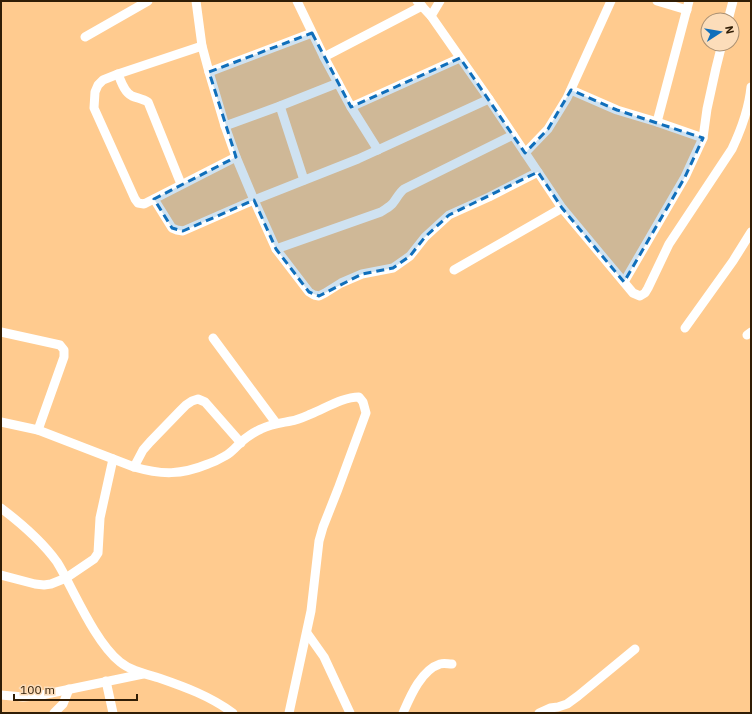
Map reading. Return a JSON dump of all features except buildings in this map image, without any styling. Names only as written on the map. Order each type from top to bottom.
[{"type":"street","points":[[85,37],[148,1]]},
{"type":"street","points":[[196,1],[202,46],[225,126],[236,157],[276,249],[309,292],[314,295],[319,296],[362,274],[393,268],[410,256],[425,237],[449,215],[538,172]]},
{"type":"street","points":[[297,1],[324,57],[351,107],[378,150]]},
{"type":"street","points":[[431,16],[440,1]]},
{"type":"street","points":[[525,153],[548,129],[567,98],[611,1]]},
{"type":"street","points":[[657,1],[688,5],[657,122]]},
{"type":"street","points":[[730,12],[733,1]]},
{"type":"street","points":[[324,57],[419,4],[431,16],[562,208],[637,296],[645,293],[669,244],[732,149],[746,112],[751,93]]},
{"type":"street","points":[[209,72],[312,33]]},
{"type":"street","points":[[202,46],[103,80],[94,92],[94,108],[138,203],[144,204],[236,157]]},
{"type":"street","points":[[624,282],[684,177],[703,138],[707,109],[720,52]]},
{"type":"street","points":[[351,107],[460,58]]},
{"type":"street","points":[[118,74],[125,90],[130,94],[148,102],[181,184]]},
{"type":"street","points":[[225,126],[280,106],[338,82]]},
{"type":"street","points":[[571,90],[617,110],[703,138]]},
{"type":"street","points":[[154,199],[172,228],[182,231],[254,200],[358,160],[489,99]]},
{"type":"street","points":[[280,106],[304,180]]},
{"type":"street","points":[[276,249],[381,212],[392,204],[399,193],[404,189],[513,135]]},
{"type":"street","points":[[454,270],[562,208]]},
{"type":"street","points":[[685,328],[750,236]]},
{"type":"street","points":[[1,332],[60,346],[64,350],[64,357],[38,430]]},
{"type":"street","points":[[213,338],[276,423]]},
{"type":"street","points":[[1,422],[38,430],[150,472],[171,473],[201,467],[225,456],[241,442],[262,428],[276,423],[298,419],[343,400],[359,397],[363,402],[366,413],[319,541],[311,611],[289,713]]},
{"type":"street","points":[[134,467],[150,442],[186,405],[198,399],[205,402],[241,442]]},
{"type":"street","points":[[1,575],[35,584],[52,584],[66,578],[94,559],[98,553],[100,518],[113,459]]},
{"type":"street","points":[[1,508],[41,542],[58,563],[103,644],[121,662],[134,670],[188,688],[219,703],[232,713]]},
{"type":"street","points":[[307,633],[324,657],[350,713]]},
{"type":"street","points":[[539,713],[550,708],[567,704],[635,649]]},
{"type":"street","points":[[403,713],[410,696],[430,669],[442,664],[452,664]]},
{"type":"street","points":[[1,695],[23,697],[37,696],[146,674]]},
{"type":"street","points":[[106,681],[113,713]]},
{"type":"street","points":[[54,713],[63,704],[69,689]]},
{"type":"highlighted area","points":[[312,33],[351,107],[460,58],[525,153],[548,129],[571,90],[617,110],[703,138],[685,177],[624,282],[562,208],[538,172],[449,215],[425,237],[410,256],[393,268],[362,274],[319,296],[309,292],[276,249],[254,200],[183,231],[172,228],[154,199],[236,157],[209,72]]}]
